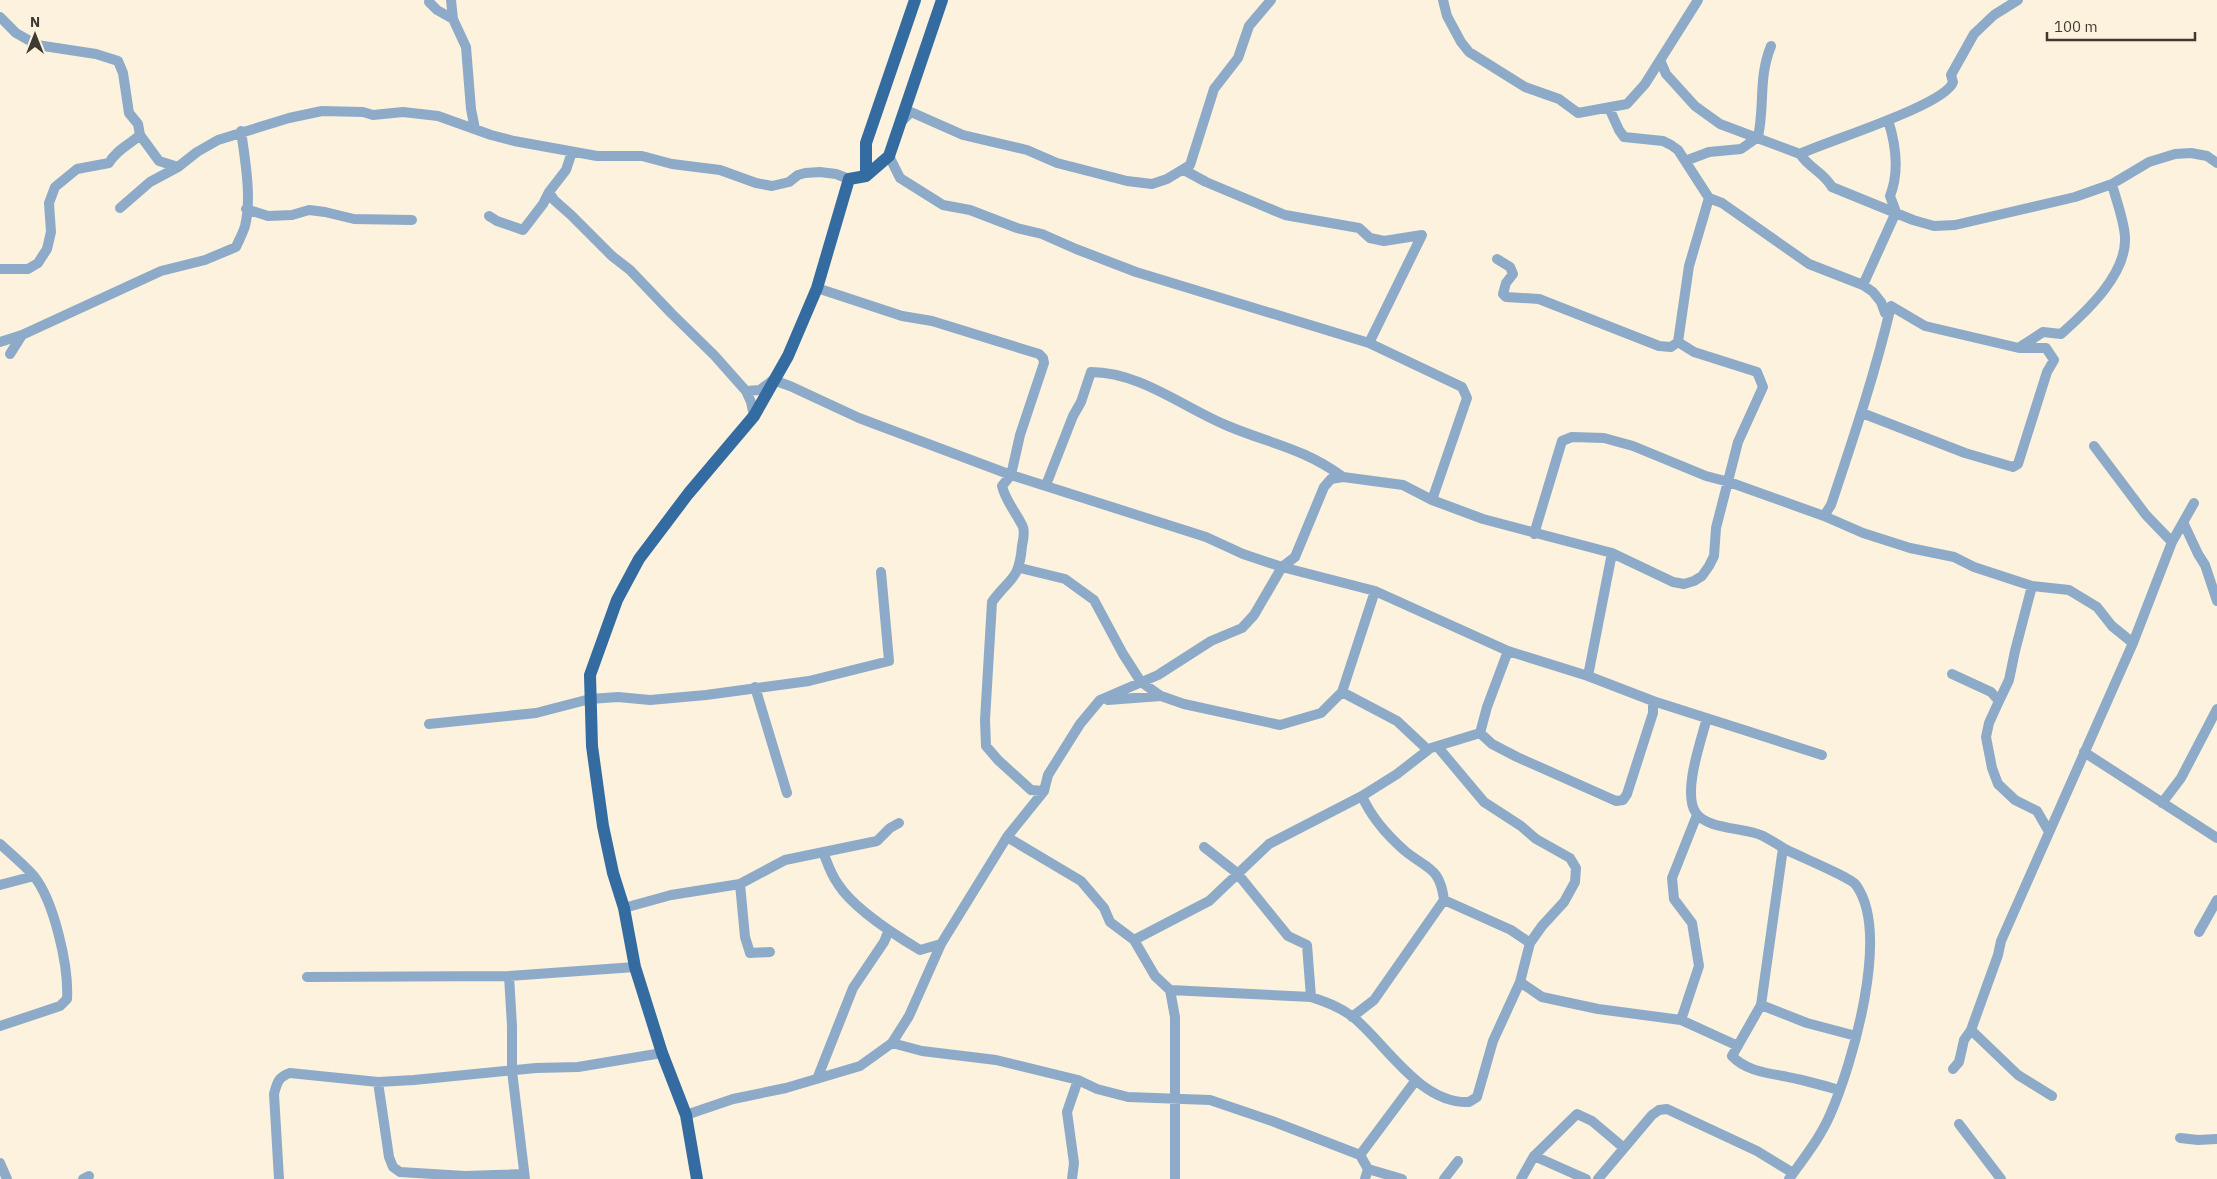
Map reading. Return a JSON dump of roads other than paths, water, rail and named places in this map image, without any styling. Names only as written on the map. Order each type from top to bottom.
[{"type":"main road","points":[[866,176],[866,143],[915,0]]},
{"type":"main road","points":[[697,1179],[686,1115],[662,1053],[635,967],[624,908],[613,873],[594,776],[590,675],[617,600],[639,559],[688,494],[754,416],[788,356],[817,288],[849,179],[866,176],[889,156],[942,0]]},
{"type":"street","points":[[451,0],[453,19],[466,47],[471,109],[475,130]]},
{"type":"street","points":[[902,121],[911,112],[963,136],[1027,150],[1057,163],[1127,181],[1152,184],[1184,170],[1190,165],[1214,89],[1238,58],[1249,26],[1271,0]]},
{"type":"street","points":[[1443,0],[1447,16],[1461,42],[1469,52],[1480,61],[1525,87],[1559,99],[1578,113],[1627,104],[1645,84],[1698,0]]},
{"type":"street","points":[[1800,154],[1888,120],[1946,92],[1952,87],[1951,75],[1974,34],[1994,15],[2018,0]]},
{"type":"street","points":[[430,2],[437,10],[453,19]]},
{"type":"street","points":[[0,17],[16,33],[37,45],[96,54],[118,62],[123,73],[129,113],[138,124],[140,134],[159,161],[178,167]]},
{"type":"street","points":[[1685,161],[1709,152],[1740,148],[1758,137],[1761,123],[1762,81],[1765,61],[1771,46]]},
{"type":"street","points":[[1660,60],[1666,74],[1695,106],[1720,124],[1800,154],[1808,165],[1824,175],[1832,187],[1913,220],[1934,226],[1955,225],[2075,196],[2112,184],[2149,162],[2175,154],[2191,153],[2207,156],[2217,163]]},
{"type":"street","points":[[1608,108],[1624,137],[1663,141],[1678,150],[1709,198],[1722,203],[1809,264],[1862,284],[1881,302],[1885,312],[1891,306]]},
{"type":"street","points":[[120,208],[150,182],[178,167],[197,152],[218,140],[241,131],[303,114],[322,111],[373,114],[418,113],[451,120],[475,130],[514,141],[597,156],[642,156],[664,162],[720,170],[756,184],[772,186],[789,182],[798,174],[820,172],[836,174],[849,179]]},
{"type":"street","points":[[1862,284],[1896,212],[1890,196],[1896,182],[1896,163],[1893,137],[1888,120]]},
{"type":"street","points":[[0,342],[22,334],[161,271],[205,260],[236,248],[245,226],[246,209],[246,160],[241,131]]},
{"type":"street","points":[[0,269],[28,269],[38,263],[47,249],[51,232],[49,202],[55,187],[77,169],[109,163],[115,153],[126,148],[140,134]]},
{"type":"street","points":[[489,216],[497,221],[523,230],[566,170],[572,152]]},
{"type":"street","points":[[889,156],[900,178],[943,205],[970,210],[1017,228],[1042,234],[1136,272],[1193,288],[1222,300],[1369,343],[1462,387],[1466,392],[1467,398],[1432,500]]},
{"type":"street","points":[[1184,170],[1206,182],[1285,215],[1359,228],[1370,238],[1384,241],[1422,235],[1369,343]]},
{"type":"street","points":[[2019,348],[2043,332],[2061,334],[2076,321],[2113,278],[2124,258],[2125,236],[2112,184]]},
{"type":"street","points":[[549,192],[554,200],[612,256],[630,270],[700,340],[746,391],[754,416]]},
{"type":"street","points":[[1497,260],[1510,267],[1513,274],[1503,294],[1506,297],[1539,299],[1659,346],[1671,347],[1678,342],[1689,266],[1709,198]]},
{"type":"street","points":[[246,209],[268,216],[292,215],[308,210],[354,219],[412,220]]},
{"type":"street","points":[[817,288],[902,316],[932,321],[1039,354],[1043,358],[1044,364],[1020,435],[1011,475],[1002,486],[1005,498],[1023,528],[1020,568],[1006,588],[992,602],[986,746],[998,760],[1031,790],[1044,791]]},
{"type":"street","points":[[1862,413],[1965,453],[2013,467],[2018,464],[2047,372],[2054,360],[2046,348],[2019,348],[1925,326],[1891,306]]},
{"type":"street","points":[[1824,516],[1831,505],[1862,413],[1891,306]]},
{"type":"street","points":[[10,354],[22,334]]},
{"type":"street","points":[[1046,485],[1081,402],[1091,372],[1107,372],[1133,380],[1228,426],[1294,448],[1323,462],[1342,476],[1403,485],[1432,500],[1483,519],[1534,534],[1612,553],[1673,582],[1684,584],[1694,581],[1706,571],[1714,556],[1716,528],[1738,442],[1763,387],[1757,372],[1694,352],[1678,342]]},
{"type":"street","points":[[746,391],[760,390],[773,380],[859,418],[1011,475],[1206,537],[1243,554],[1375,591],[1508,651],[1588,676],[1653,701],[1822,755]]},
{"type":"street","points":[[1534,534],[1560,447],[1566,438],[1604,438],[1633,446],[1706,476],[1729,482],[1824,516],[1863,533],[1910,548],[1954,557],[1974,567],[2032,586],[2069,590],[2097,607],[2112,626],[2133,643]]},
{"type":"street","points":[[2094,446],[2146,515],[2172,542]]},
{"type":"street","points":[[686,1115],[734,1099],[786,1088],[860,1066],[892,1043],[909,1016],[941,944],[1007,837],[1044,791],[1048,776],[1080,724],[1100,700],[1158,675],[1210,641],[1242,628],[1254,614],[1282,566],[1295,557],[1324,487],[1331,480],[1342,476]]},
{"type":"street","points":[[1953,1069],[1959,1062],[1964,1040],[1971,1030],[1998,955],[2001,941],[2048,830],[2133,643],[2172,542],[2184,524],[2194,503]]},
{"type":"street","points":[[2184,524],[2205,565],[2217,601]]},
{"type":"street","points":[[1588,676],[1612,553]]},
{"type":"street","points":[[1020,568],[1065,579],[1094,600],[1122,654],[1141,682],[1161,696],[1184,704],[1280,725],[1321,712],[1342,692],[1375,591]]},
{"type":"street","points":[[428,724],[536,713],[590,698],[618,697],[650,700],[706,695],[809,681],[889,661],[881,572]]},
{"type":"street","points":[[2032,586],[2015,651],[2010,680],[1989,723],[1986,737],[1992,768],[1998,784],[2015,800],[2037,811],[2048,830]]},
{"type":"street","points":[[1480,734],[1487,707],[1508,651]]},
{"type":"street","points":[[1952,674],[1991,692],[1999,701]]},
{"type":"street","points":[[755,687],[787,793]]},
{"type":"street","points":[[1170,990],[1311,997],[1333,1004],[1352,1017],[1373,1036],[1391,1058],[1416,1080],[1446,1098],[1469,1102],[1476,1096],[1493,1040],[1520,982],[1530,943],[1542,926],[1564,902],[1575,882],[1576,868],[1570,858],[1536,839],[1484,802],[1432,748],[1398,721],[1342,692]]},
{"type":"street","points":[[1100,700],[1161,696]]},
{"type":"street","points":[[1480,734],[1492,744],[1518,757],[1616,800],[1623,800],[1627,794],[1653,714],[1653,701]]},
{"type":"street","points":[[2162,803],[2181,778],[2217,709]]},
{"type":"street","points":[[1598,1179],[1652,1115],[1659,1110],[1667,1109],[1757,1151],[1791,1176],[1830,1116],[1856,1036],[1865,993],[1869,952],[1867,918],[1862,898],[1855,884],[1842,875],[1827,870],[1761,835],[1708,823],[1697,815],[1690,798],[1707,718]]},
{"type":"street","points":[[1134,940],[1209,901],[1269,844],[1362,796],[1397,774],[1432,748],[1480,734]]},
{"type":"street","points":[[2084,752],[2217,838]]},
{"type":"street","points":[[1352,1017],[1374,1000],[1444,900],[1442,882],[1429,867],[1406,852],[1387,834],[1362,796]]},
{"type":"street","points":[[1681,1020],[1700,966],[1692,923],[1674,899],[1672,878],[1697,815]]},
{"type":"street","points":[[624,908],[671,895],[740,884],[785,860],[877,841],[890,828],[899,823]]},
{"type":"street","points":[[1007,837],[1081,881],[1104,908],[1110,922],[1134,940],[1156,976],[1170,990],[1175,1017],[1175,1179]]},
{"type":"street","points":[[0,844],[34,876],[40,886],[64,952],[67,999],[60,1006],[0,1026]]},
{"type":"street","points":[[1204,847],[1238,873],[1288,936],[1307,944],[1311,997]]},
{"type":"street","points":[[1783,848],[1761,1005],[1732,1056],[1739,1064],[1752,1069],[1796,1078],[1839,1090]]},
{"type":"street","points":[[823,852],[838,884],[863,910],[920,950],[941,944]]},
{"type":"street","points":[[0,885],[34,876]]},
{"type":"street","points":[[740,884],[746,937],[750,953],[770,952]]},
{"type":"street","points":[[1444,900],[1511,930],[1530,943]]},
{"type":"street","points":[[2199,932],[2217,900]]},
{"type":"street","points":[[817,1079],[853,988],[884,942],[889,930]]},
{"type":"street","points":[[307,977],[509,976],[635,967]]},
{"type":"street","points":[[378,1082],[389,1157],[393,1167],[400,1172],[465,1176],[525,1176],[512,1071],[509,976]]},
{"type":"street","points":[[1520,982],[1542,997],[1598,1010],[1681,1020],[1738,1046]]},
{"type":"street","points":[[1761,1005],[1807,1023],[1856,1036]]},
{"type":"street","points":[[1971,1030],[2018,1075],[2052,1096]]},
{"type":"street","points":[[892,1043],[922,1051],[996,1060],[1078,1080],[1096,1089],[1128,1097],[1210,1100],[1272,1121],[1360,1155],[1367,1174],[1402,1179]]},
{"type":"street","points":[[279,1179],[274,1094],[276,1082],[281,1076],[290,1073],[378,1082],[536,1068],[578,1067],[662,1053]]},
{"type":"street","points":[[1072,1179],[1074,1163],[1067,1112],[1078,1080]]},
{"type":"street","points":[[1360,1155],[1416,1080]]},
{"type":"street","points":[[1521,1179],[1534,1156],[1577,1114],[1592,1121],[1624,1148]]},
{"type":"street","points":[[1959,1124],[2001,1179]]},
{"type":"street","points":[[2180,1138],[2198,1140],[2217,1139]]},
{"type":"street","points":[[1534,1156],[1586,1179]]},
{"type":"street","points":[[1444,1179],[1458,1162]]},
{"type":"street","points":[[0,1163],[7,1179]]}]
